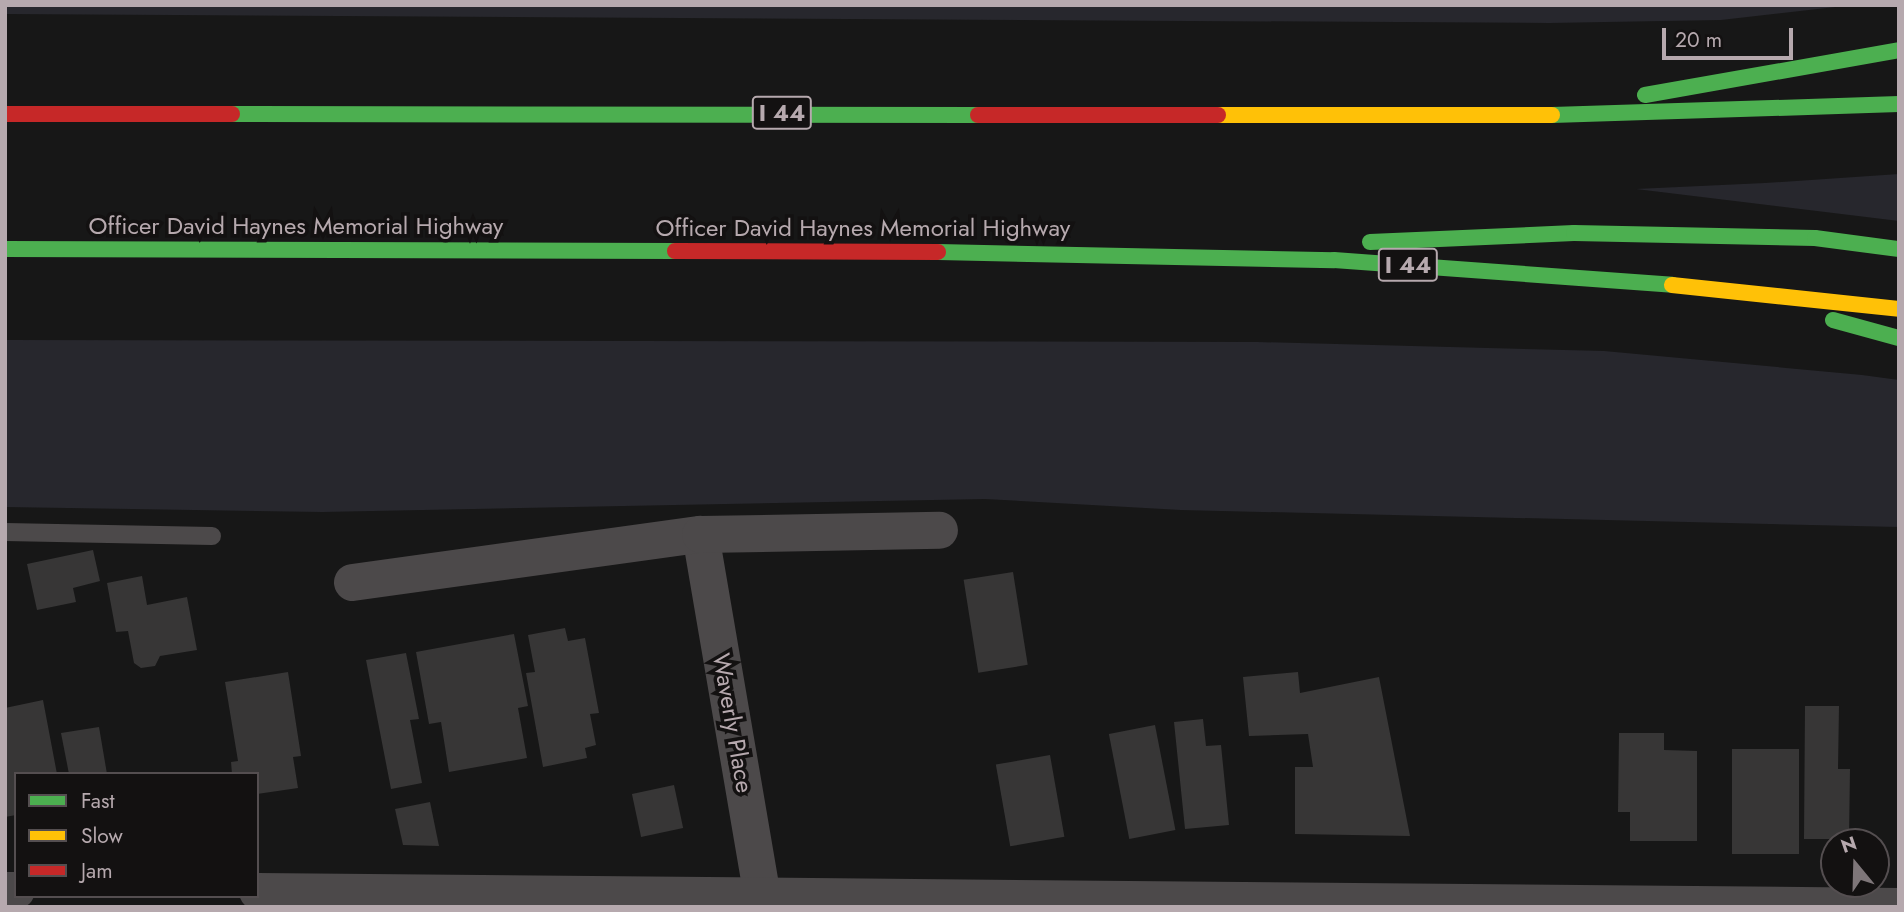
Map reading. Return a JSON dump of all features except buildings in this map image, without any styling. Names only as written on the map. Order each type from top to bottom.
[{"type":"highway","points":[[1522,115],[1899,50]]},
{"type":"highway","name":"I 44","points":[[5,114],[1522,115],[1717,113],[1899,104]]},
{"type":"highway","points":[[5,105],[42,114]]},
{"type":"highway","points":[[1096,253],[1601,234],[1815,238],[1899,249]]},
{"type":"highway","name":"Officer David Haynes Memorial Highway","points":[[5,251],[30,248],[1096,253],[1334,260],[1720,289]]},
{"type":"highway","points":[[1720,289],[1899,338]]},
{"type":"highway","name":"I 44","points":[[1720,289],[1899,309]]},
{"type":"street","points":[[352,582],[700,534],[939,530]]},
{"type":"street","name":"Waverly Place","points":[[700,534],[767,901]]},
{"type":"street","points":[[279,897],[1899,905]]},
{"type":"lane","points":[[5,532],[212,536]]},
{"type":"shaded area","points":[[5,5],[1853,5],[1721,20],[1549,23],[5,14]]},
{"type":"shaded area","points":[[1899,174],[1899,221],[1636,189],[1765,183]]},
{"type":"shaded area","points":[[5,340],[1257,342],[1604,351],[1862,375],[1899,380],[1899,527],[1181,510],[985,499],[322,512],[5,507]]},
{"type":"traffic: fast","points":[[1645,95],[1899,50]]},
{"type":"traffic: fast","points":[[1552,115],[1899,104]]},
{"type":"traffic: fast","points":[[232,114],[978,115]]},
{"type":"traffic: fast","points":[[1370,242],[1574,233],[1815,238],[1899,249]]},
{"type":"traffic: fast","points":[[5,249],[675,251]]},
{"type":"traffic: fast","points":[[938,252],[1334,260],[1672,285]]},
{"type":"traffic: fast","points":[[1833,320],[1899,338]]},
{"type":"traffic: slow","points":[[1218,115],[1552,115]]},
{"type":"traffic: slow","points":[[1672,285],[1899,309]]},
{"type":"traffic: jam","points":[[5,114],[232,114]]},
{"type":"traffic: jam","points":[[978,115],[1218,115]]},
{"type":"traffic: jam","points":[[675,251],[938,252]]}]
